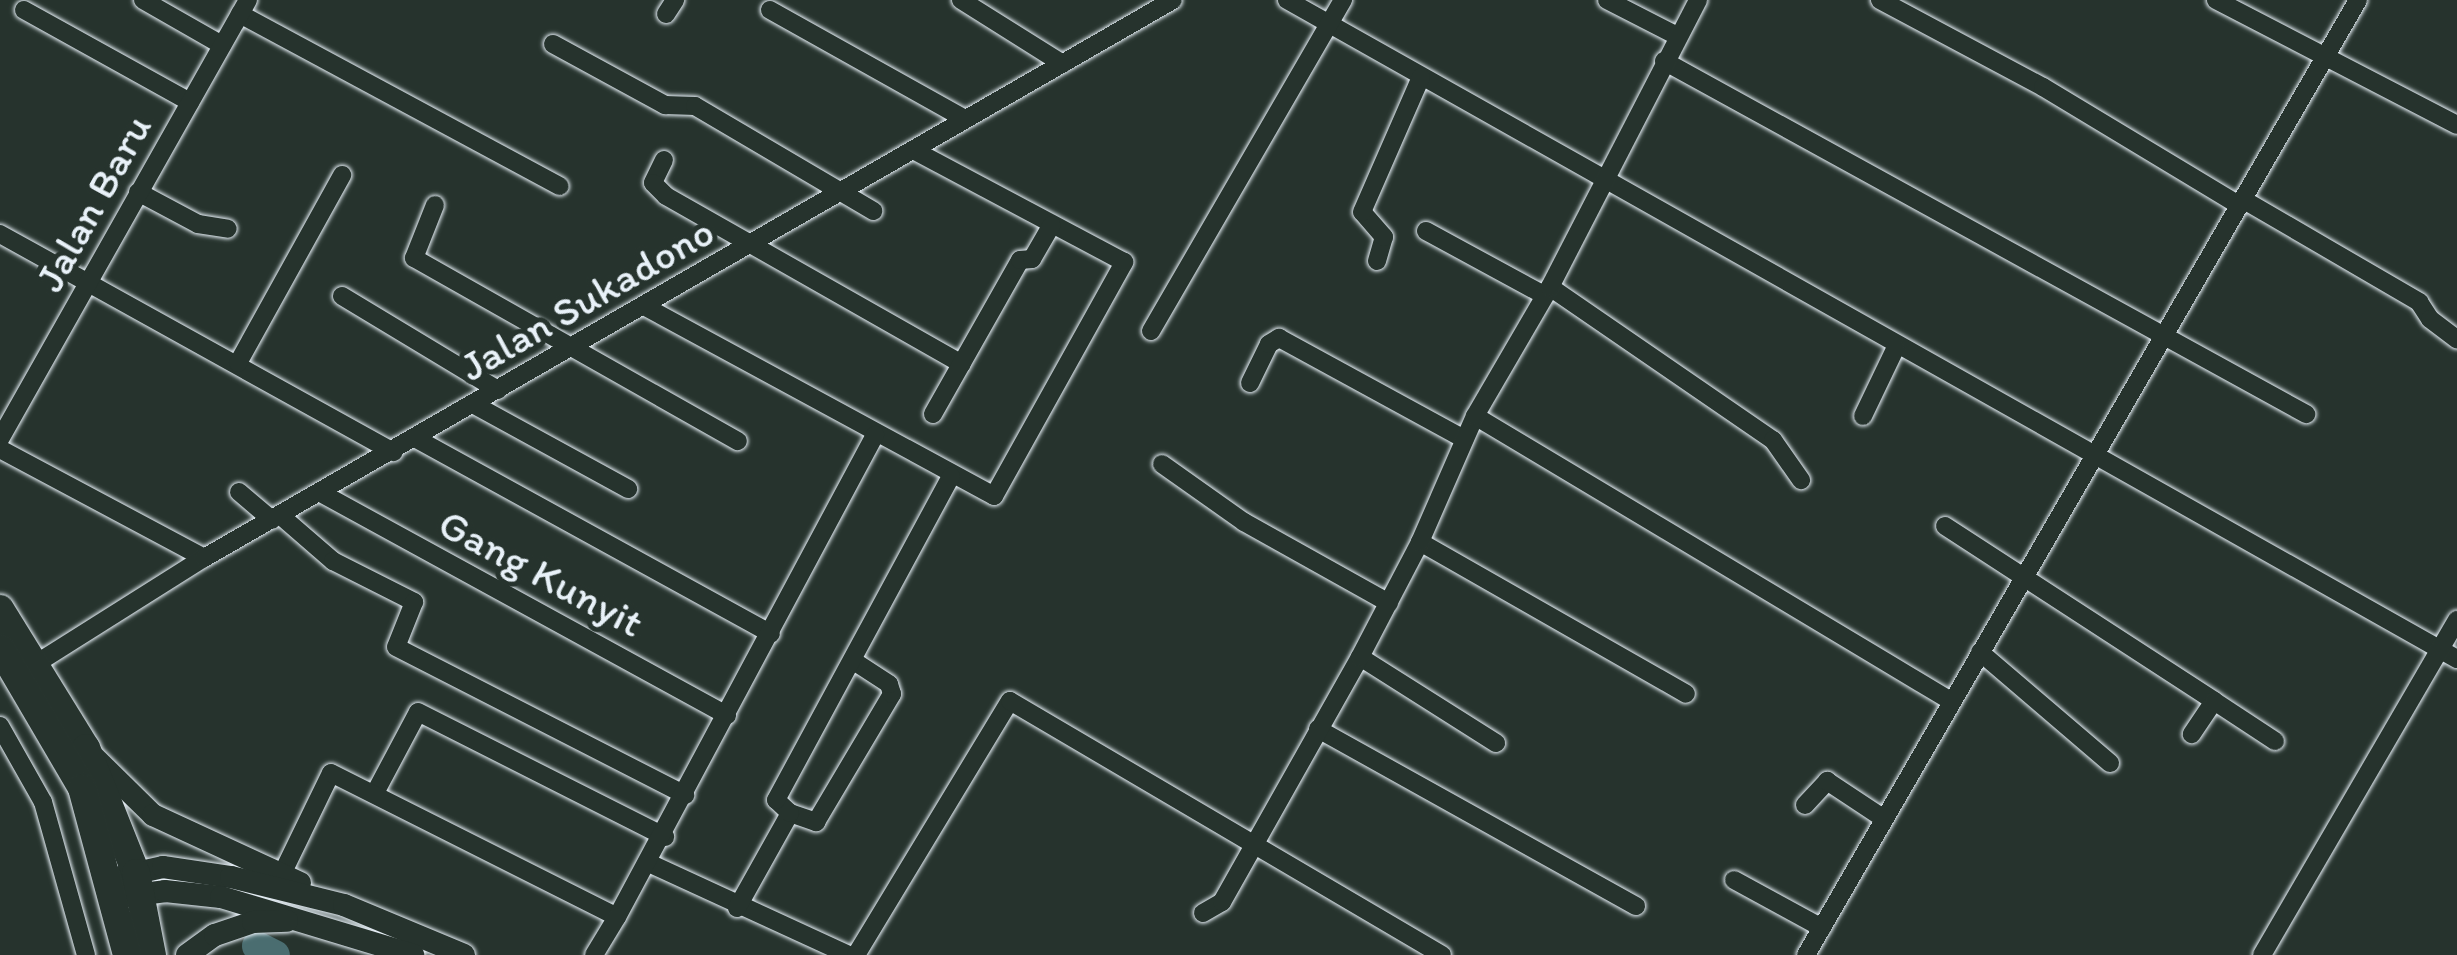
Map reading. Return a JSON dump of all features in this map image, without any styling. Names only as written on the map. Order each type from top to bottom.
[{"type":"highway","points":[[0,609],[38,663],[86,748],[126,885],[127,955]]},
{"type":"highway","points":[[0,648],[82,788],[126,885],[152,955]]},
{"type":"main road","points":[[86,748],[153,815],[464,955]]},
{"type":"main road","points":[[126,885],[163,866],[344,904]]},
{"type":"main road","points":[[126,885],[221,897],[315,921],[412,955]]},
{"type":"main road","points":[[187,955],[215,934],[253,922],[315,921]]},
{"type":"street","points":[[143,0],[222,45]]},
{"type":"street","points":[[961,0],[1063,64]]},
{"type":"street","name":"Jalan Sukadono","points":[[38,663],[204,558],[646,307],[1173,0]]},
{"type":"street","points":[[1287,0],[2448,655]]},
{"type":"street","points":[[1151,331],[1342,0]]},
{"type":"street","points":[[1607,0],[1677,36]]},
{"type":"street","points":[[1204,913],[1222,902],[1360,658],[1420,542],[1475,416],[1547,291],[1698,0]]},
{"type":"street","points":[[1880,0],[2043,87],[2419,302],[2457,339]]},
{"type":"street","points":[[2216,0],[2456,121]]},
{"type":"street","points":[[1806,955],[2358,0]]},
{"type":"street","points":[[244,7],[560,186]]},
{"type":"street","name":"Jalan Baru","points":[[0,439],[244,7]]},
{"type":"street","points":[[24,10],[190,102]]},
{"type":"street","points":[[770,10],[965,120]]},
{"type":"street","points":[[553,44],[665,105],[695,106],[872,211]]},
{"type":"street","points":[[1664,61],[2306,414]]},
{"type":"street","points":[[1377,261],[1384,237],[1362,212],[1420,76]]},
{"type":"street","points":[[646,307],[875,435],[994,496],[1124,264],[915,151]]},
{"type":"street","points":[[664,160],[654,186],[750,246],[962,364]]},
{"type":"street","points":[[238,363],[342,175]]},
{"type":"street","points":[[138,192],[198,224],[228,229]]},
{"type":"street","points":[[435,205],[412,257],[738,441]]},
{"type":"street","points":[[933,414],[1020,260],[1032,260],[1052,225]]},
{"type":"street","points":[[1426,231],[1547,291],[1773,440],[1800,480]]},
{"type":"street","points":[[0,234],[394,452]]},
{"type":"street","points":[[342,296],[498,390]]},
{"type":"street","points":[[1250,383],[1269,344],[1280,338],[1464,439]]},
{"type":"street","points":[[1863,416],[1896,347]]},
{"type":"street","points":[[474,404],[628,489]]},
{"type":"street","points":[[1475,416],[1951,701]]},
{"type":"street","points":[[599,954],[616,918],[651,864],[875,435]]},
{"type":"street","points":[[416,438],[771,634]]},
{"type":"street","points":[[0,449],[204,558]]},
{"type":"street","points":[[1162,464],[1244,522],[1389,602]]},
{"type":"street","points":[[852,660],[889,684],[892,694],[816,822],[790,813],[776,800],[951,476]]},
{"type":"street","points":[[238,492],[333,561],[414,602],[396,647],[686,795]]},
{"type":"street","name":"Gang Kunyit","points":[[322,493],[726,716]]},
{"type":"street","points":[[1945,526],[2275,741]]},
{"type":"street","points":[[1420,542],[1686,694]]},
{"type":"street","points":[[2262,955],[2448,655],[2457,620]]},
{"type":"street","points":[[1980,652],[2110,763]]},
{"type":"street","points":[[1360,658],[1496,743]]},
{"type":"street","points":[[651,864],[737,908],[853,955],[1010,701],[1442,955]]},
{"type":"street","points":[[2192,734],[2214,701]]},
{"type":"street","points":[[376,791],[418,712],[665,837]]},
{"type":"street","points":[[0,726],[44,802],[86,955]]},
{"type":"street","points":[[1318,729],[1636,906]]},
{"type":"street","points":[[282,874],[331,773],[376,791],[616,918]]},
{"type":"street","points":[[1805,805],[1827,781],[1884,818]]},
{"type":"street","points":[[737,908],[790,813]]},
{"type":"street","points":[[1734,880],[1822,928]]},
{"type":"waterway","points":[[257,946],[275,955]]}]
